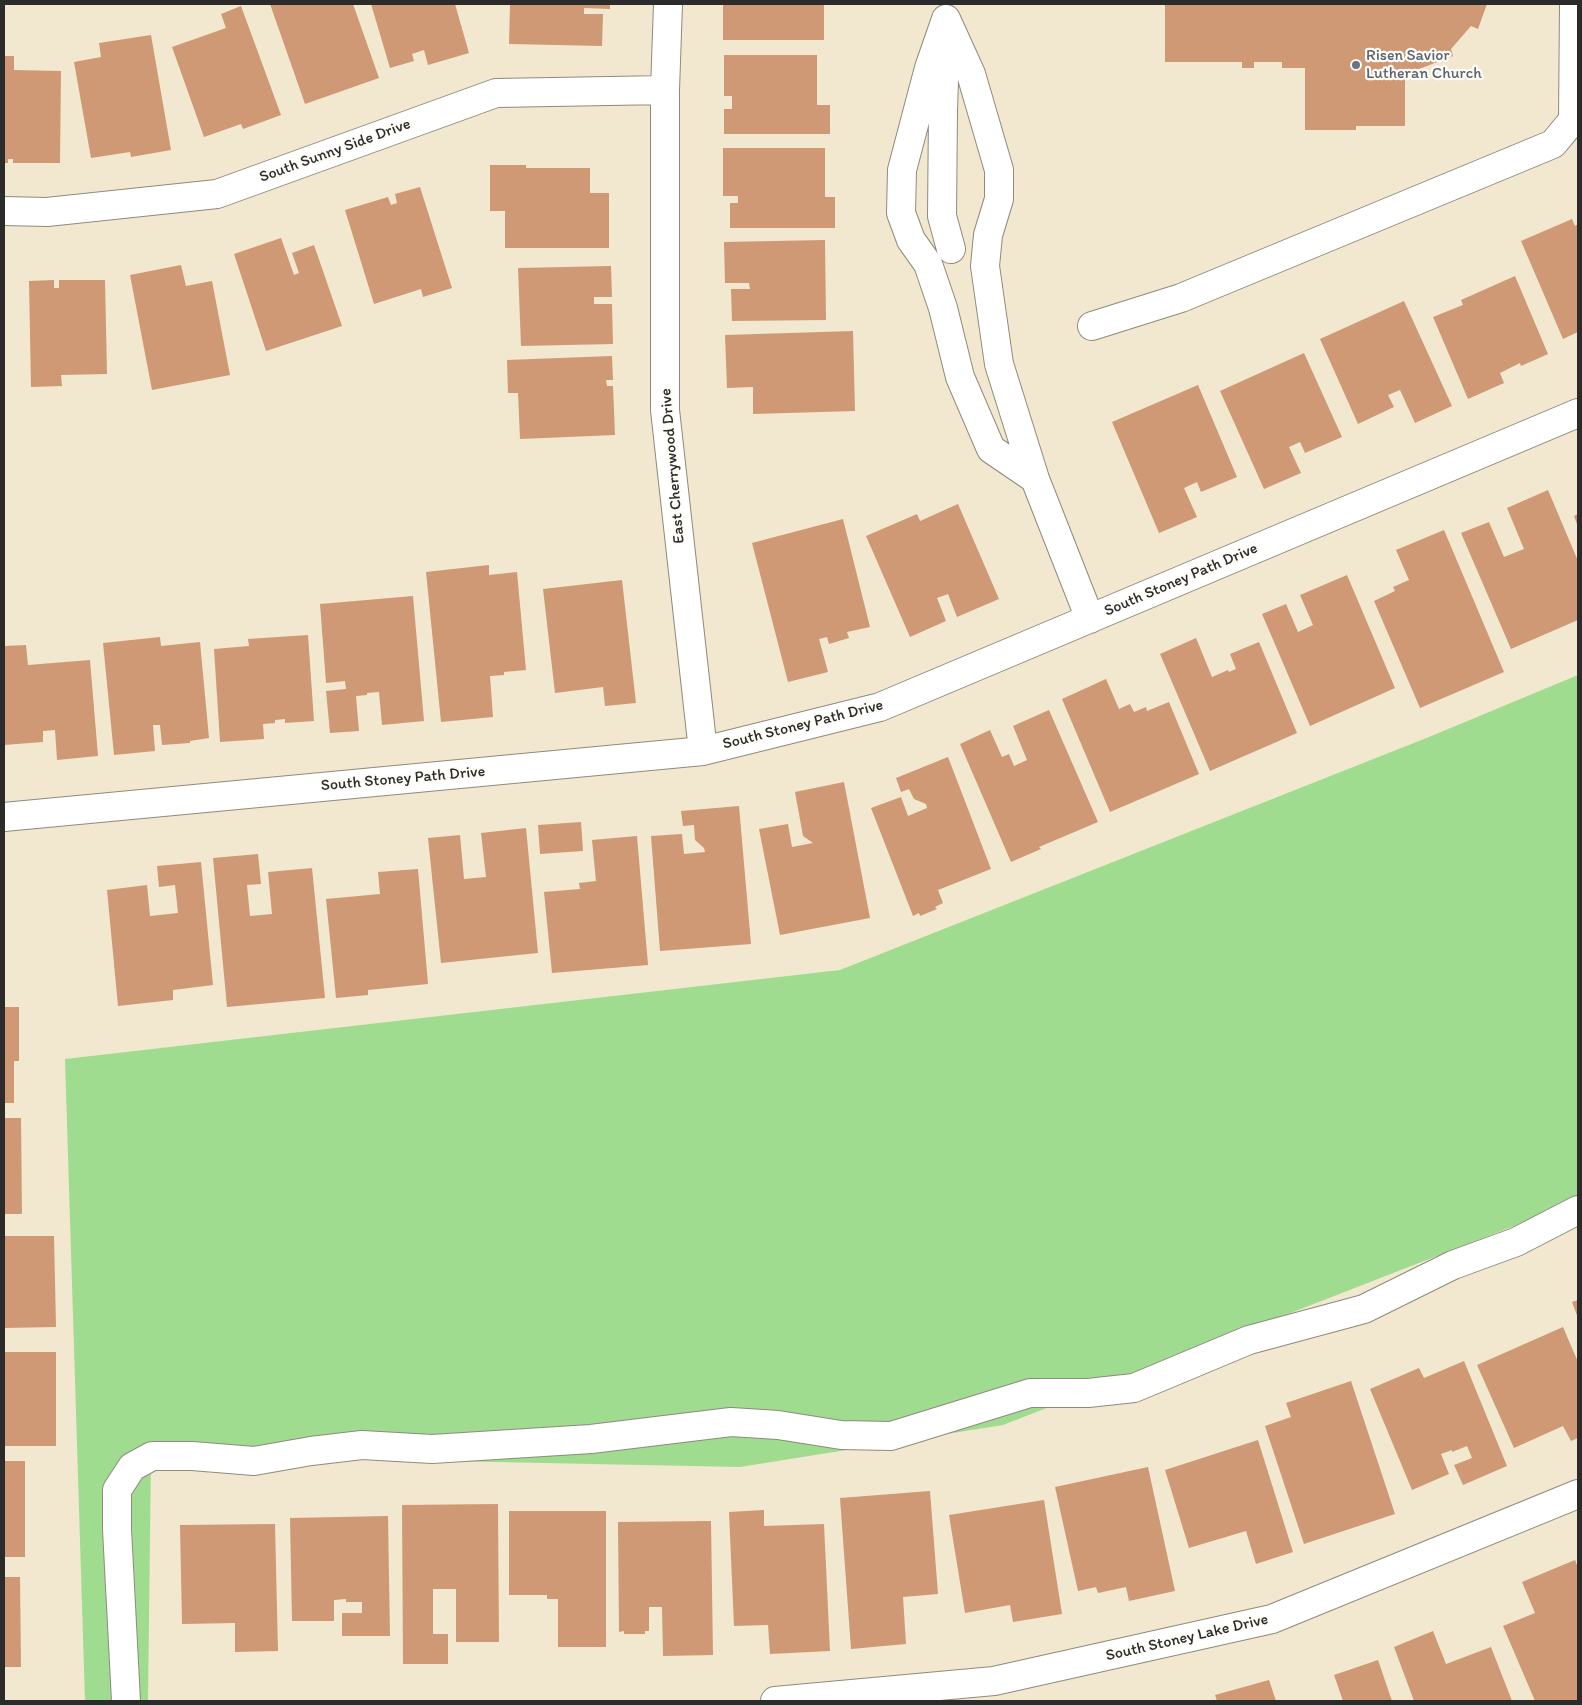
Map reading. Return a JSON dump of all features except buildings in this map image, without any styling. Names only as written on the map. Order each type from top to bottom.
[{"type":"street","name":"East Cherrywood Drive","points":[[668,4],[665,90],[665,410],[703,751]]},
{"type":"street","points":[[1092,326],[1181,298],[1553,144],[1573,120],[1574,4]]},
{"type":"street","points":[[947,12],[943,111],[942,216],[951,249]]},
{"type":"street","points":[[947,12],[971,74],[999,170],[999,198],[988,235],[985,266],[999,364],[1035,479],[1090,618]]},
{"type":"street","points":[[947,12],[929,68],[902,170],[902,213],[911,240],[928,264],[943,308],[960,377],[991,449],[1035,479]]},
{"type":"street","name":"South Sunny Side Drive","points":[[4,211],[47,212],[217,194],[496,93],[665,90]]},
{"type":"street","points":[[928,264],[951,249],[986,249]]},
{"type":"street","name":"South Stoney Path Drive","points":[[4,816],[703,751],[880,707],[1578,413]]},
{"type":"street","points":[[126,1701],[117,1530],[117,1490],[132,1467],[152,1456],[192,1456],[254,1461],[311,1451],[362,1445],[432,1449],[591,1439],[732,1422],[778,1425],[841,1435],[890,1436],[1030,1393],[1088,1393],[1134,1388],[1249,1340],[1364,1309],[1453,1265],[1516,1242],[1578,1210]]},
{"type":"street","name":"South Stoney Lake Drive","points":[[775,1701],[994,1680],[1272,1619],[1578,1494]]},
{"type":"green space","points":[[1578,675],[1578,1201],[1003,1425],[740,1467],[151,1455],[148,1701],[85,1701],[65,1059],[840,970],[1429,737]]},
{"type":"place","name":"Risen Savior Lutheran Church","points":[[1356,65]]}]
